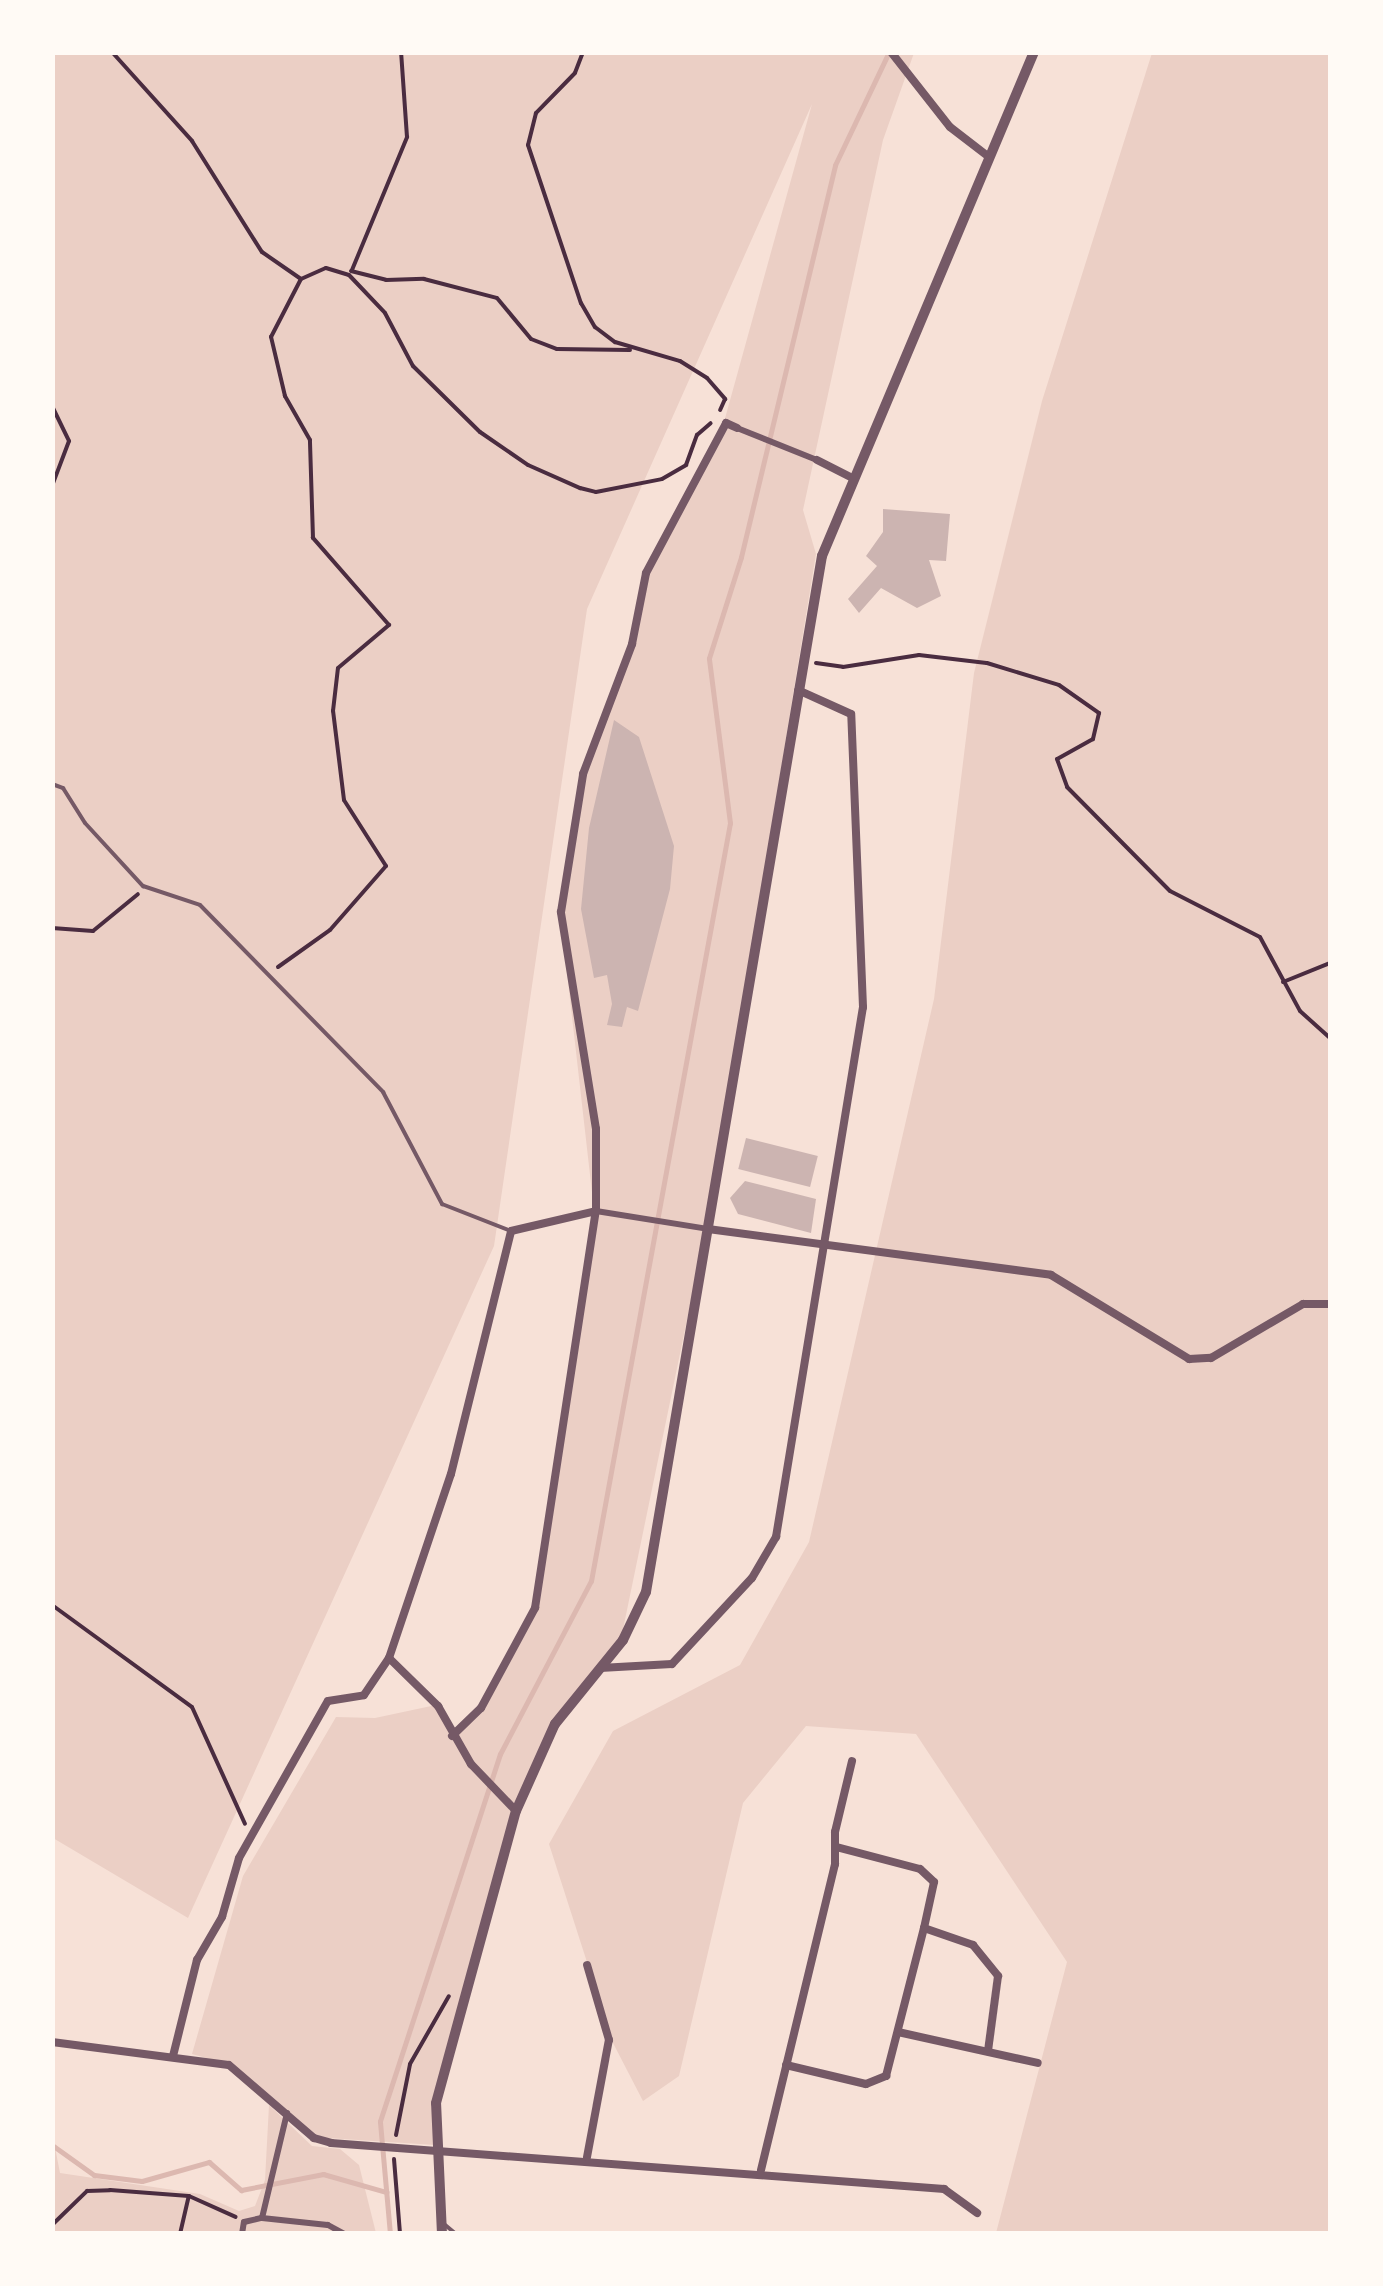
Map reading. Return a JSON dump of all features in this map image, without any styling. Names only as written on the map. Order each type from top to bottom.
[{"type":"street","points":[[891,52],[950,127],[989,157]]},
{"type":"street","points":[[442,2234],[436,2146],[440,2086],[516,1811],[555,1724],[622,1640],[646,1592],[822,556],[850,477],[1034,52]]},
{"type":"street","points":[[452,1736],[481,1708],[535,1608],[596,1211],[596,1129],[562,912],[583,774],[632,644],[646,573],[726,423],[850,477]]},
{"type":"street","points":[[600,1668],[649,1670],[672,1664],[752,1578],[776,1538],[864,1007],[851,714],[798,690]]},
{"type":"street","points":[[173,2056],[197,1960],[222,1916],[251,1838],[328,1702],[364,1696],[389,1658],[451,1474],[511,1232],[596,1211],[826,1249],[1050,1276],[1189,1360],[1211,1358],[1303,1304],[1330,1304]]},
{"type":"street","points":[[389,1658],[438,1706],[471,1764],[516,1811]]},
{"type":"street","points":[[761,2170],[836,1847],[852,1761]]},
{"type":"street","points":[[786,2065],[866,2084],[886,2076],[924,1928],[934,1882],[920,1869],[836,1847]]},
{"type":"street","points":[[924,1928],[973,1945],[998,1976],[988,2051]]},
{"type":"street","points":[[587,1965],[608,2040],[587,2157]]},
{"type":"street","points":[[898,2032],[1038,2063]]},
{"type":"street","points":[[52,2042],[230,2065],[314,2138],[761,2170],[944,2188],[977,2213]]},
{"type":"street","points":[[262,2218],[286,2113]]},
{"type":"street","points":[[242,2234],[244,2222],[262,2218],[328,2225],[344,2234]]},
{"type":"lane","points":[[52,784],[63,788],[84,824],[142,886],[200,905],[383,1092],[442,1204],[511,1232]]},
{"type":"lane","points":[[440,2220],[456,2234]]},
{"type":"path","points":[[112,52],[192,140],[262,252],[301,279]]},
{"type":"path","points":[[350,273],[406,137],[401,52]]},
{"type":"path","points":[[583,52],[575,73],[536,114],[528,145],[582,303],[595,327],[630,350]]},
{"type":"path","points":[[267,977],[330,930],[386,866],[344,800],[334,711],[338,668],[389,624],[313,538],[310,440],[285,396],[271,337],[301,279],[326,268],[386,280],[424,279],[497,298],[532,339],[557,349],[630,350],[680,361],[707,378],[725,399],[717,418],[697,435],[686,466],[662,479],[596,492],[580,488],[528,465],[480,432],[413,366],[385,313],[350,273]]},
{"type":"path","points":[[52,406],[69,441],[52,486]]},
{"type":"path","points":[[802,662],[844,667],[888,656],[907,662],[944,657],[1010,668],[1059,685],[1099,713],[1102,725],[1075,754],[1057,759],[1066,787],[1170,891],[1260,937],[1300,1011],[1330,1038]]},
{"type":"path","points":[[52,928],[94,932],[142,886]]},
{"type":"path","points":[[1282,982],[1330,963]]},
{"type":"path","points":[[52,1605],[192,1707],[251,1838]]},
{"type":"path","points":[[400,2234],[392,2190],[400,2109],[410,2064],[450,1996]]},
{"type":"path","points":[[52,2225],[88,2191],[189,2196],[244,2222]]},
{"type":"path","points":[[180,2234],[189,2196]]},
{"type":"shaded area","points":[[53,53],[914,53],[883,140],[803,510],[816,554],[706,1228],[621,1639],[554,1723],[514,1810],[446,2051],[435,2145],[312,2137],[228,2064],[192,2054],[243,1876],[336,1717],[375,1718],[436,1705],[450,1734],[479,1707],[534,1607],[594,1210],[560,911],[581,773],[630,643],[644,572],[724,422],[812,104],[587,609],[494,1246],[188,1918],[53,1838]]},
{"type":"shaded area","points":[[1152,53],[1330,53],[1330,2233],[996,2233],[1067,1962],[916,1734],[806,1726],[743,1803],[679,2076],[643,2101],[613,2043],[549,1844],[613,1731],[740,1665],[809,1542],[934,999],[974,673],[1042,401]]},
{"type":"shaded area","points":[[269,2105],[312,2146],[340,2149],[359,2165],[376,2233],[53,2233],[52,2132],[60,2173],[200,2194],[239,2211],[255,2206],[265,2180]]},
{"type":"building","points":[[883,509],[950,514],[946,561],[929,560],[941,596],[917,608],[881,588],[859,613],[848,599],[877,566],[866,556],[883,532]]},
{"type":"building","points":[[614,720],[639,737],[674,846],[670,889],[638,1011],[627,1007],[622,1027],[607,1025],[612,1004],[607,975],[594,978],[581,909],[589,828]]},
{"type":"building","points":[[746,1138],[818,1156],[810,1187],[738,1169]]},
{"type":"building","points":[[745,1181],[816,1199],[811,1233],[738,1214],[730,1198]]},
{"type":"waterway","points":[[390,2234],[380,2121],[500,1754],[591,1581],[730,823],[709,658],[741,557],[835,165],[889,52]]},
{"type":"waterway","points":[[52,2145],[94,2175],[142,2181],[209,2162],[241,2190],[323,2174],[386,2192]]}]
